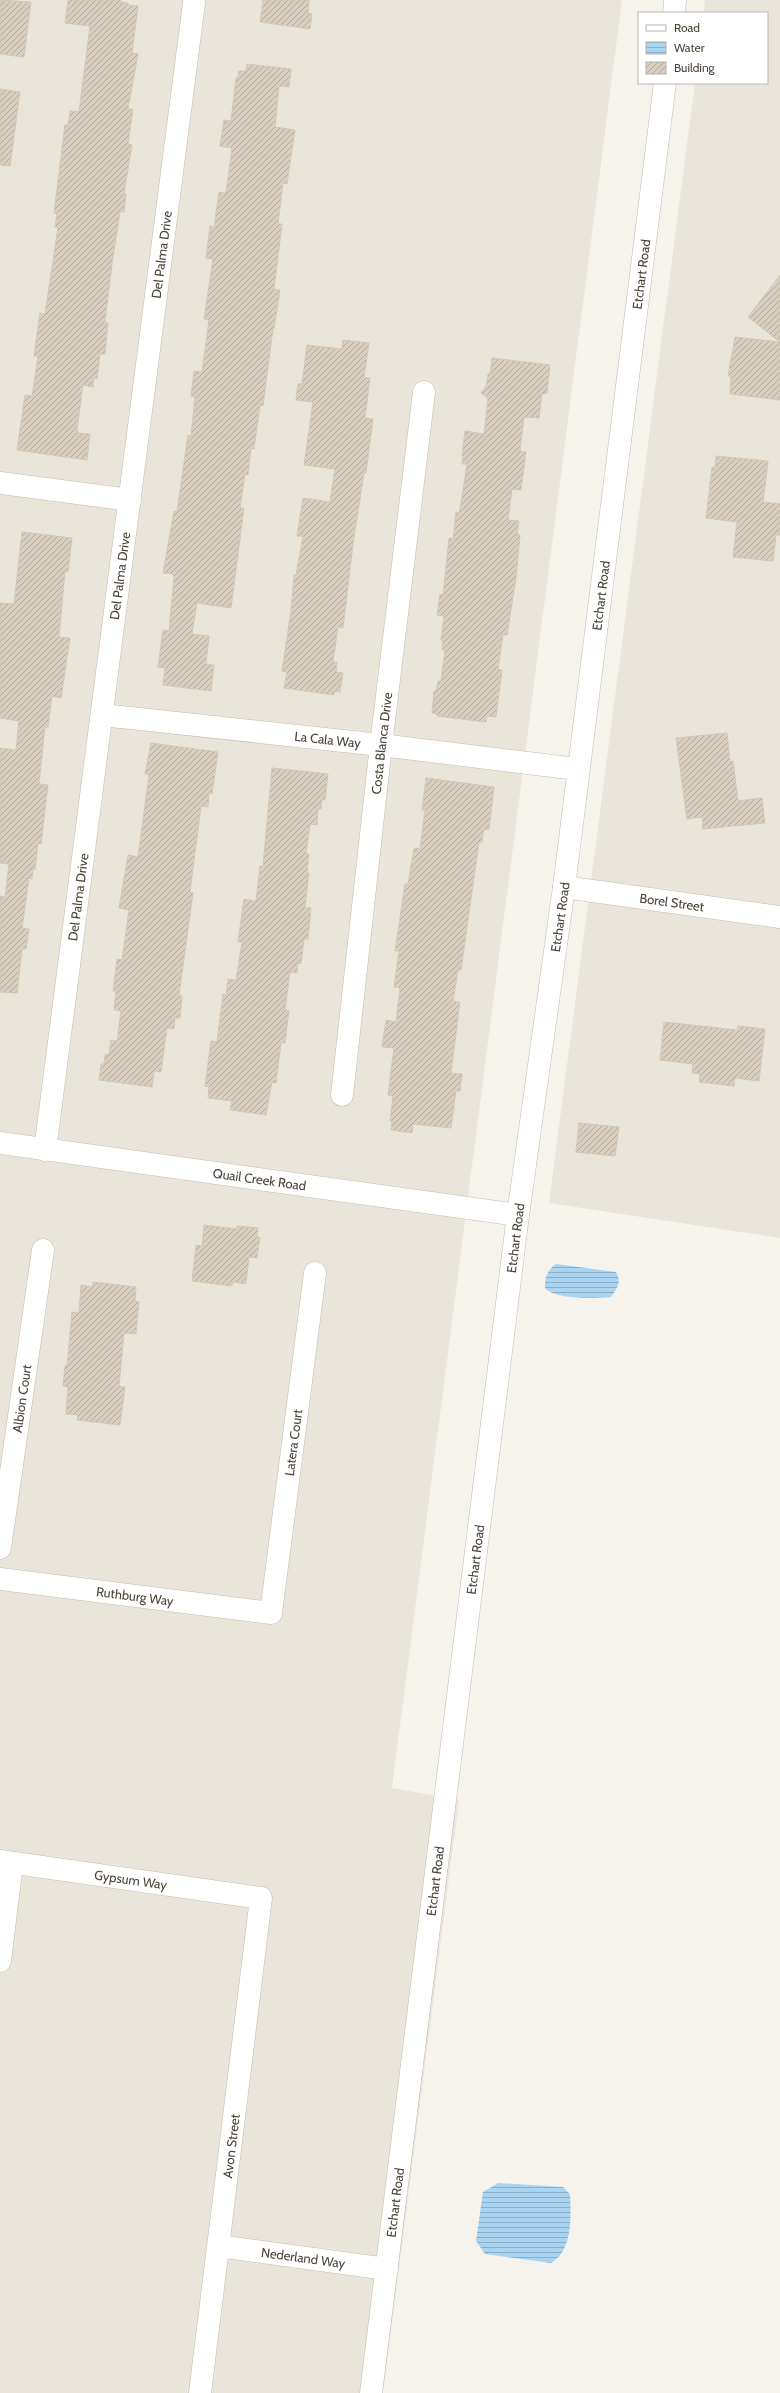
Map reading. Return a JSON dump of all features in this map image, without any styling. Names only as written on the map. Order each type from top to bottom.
[{"type":"street","points":[[674,12],[675,0]]},
{"type":"street","name":"Del Palma Drive","points":[[45,1150],[194,3]]},
{"type":"street","name":"Etchart Road","points":[[371,2393],[518,1215],[564,887],[577,769],[665,84]]},
{"type":"street","name":"Costa Blanca Drive","points":[[342,1095],[381,745],[424,392]]},
{"type":"street","points":[[0,483],[130,500]]},
{"type":"street","name":"La Cala Way","points":[[102,715],[381,745],[577,769]]},
{"type":"street","name":"Borel Street","points":[[564,887],[780,917]]},
{"type":"street","name":"Quail Creek Road","points":[[0,1143],[518,1215]]},
{"type":"street","name":"Albion Court","points":[[0,1548],[44,1250]]},
{"type":"street","name":"Latera Court","points":[[271,1613],[315,1273]]},
{"type":"street","name":"Ruthburg Way","points":[[0,1579],[271,1613]]},
{"type":"street","points":[[0,1961],[6,1862]]},
{"type":"street","name":"Gypsum Way","points":[[6,1862],[260,1898]]},
{"type":"street","name":"Avon Street","points":[[200,2393],[260,1898]]},
{"type":"street","name":"Nederland Way","points":[[219,2246],[387,2269]]},
{"type":"shaded area","points":[[0,0],[622,0],[392,1788],[459,1800],[383,2393],[0,2393]]},
{"type":"shaded area","points":[[705,0],[780,0],[780,1238],[549,1203],[695,84],[768,84],[768,12],[704,12]]},
{"type":"water","points":[[556,1264],[616,1272],[619,1282],[611,1297],[595,1298],[557,1295],[545,1288],[547,1274]]},
{"type":"water","points":[[498,2183],[563,2187],[570,2194],[571,2213],[567,2242],[558,2257],[551,2263],[485,2254],[476,2241],[483,2192]]},
{"type":"building","points":[[0,0],[31,2],[24,57],[0,54]]},
{"type":"building","points":[[68,0],[121,0],[120,2],[128,3],[128,5],[138,6],[132,53],[138,54],[128,109],[133,109],[128,144],[132,145],[124,193],[126,194],[124,212],[120,212],[112,264],[105,322],[108,323],[105,354],[100,354],[97,379],[94,378],[93,387],[83,385],[77,429],[78,433],[90,434],[87,460],[17,450],[25,395],[32,396],[38,356],[34,356],[40,313],[45,314],[58,227],[55,227],[57,214],[54,213],[65,125],[68,125],[70,111],[79,112],[90,26],[65,23]]},
{"type":"building","points":[[263,0],[309,0],[308,13],[312,14],[310,29],[260,22]]},
{"type":"building","points":[[247,64],[291,69],[289,87],[279,86],[275,127],[295,130],[287,184],[283,183],[278,224],[282,224],[274,289],[280,290],[274,329],[273,328],[263,406],[260,405],[254,449],[251,448],[248,475],[245,474],[240,508],[244,508],[231,608],[197,603],[192,634],[209,636],[206,664],[214,665],[211,691],[163,685],[165,668],[158,667],[163,630],[169,631],[174,577],[173,574],[163,573],[174,511],[177,512],[188,435],[191,436],[195,397],[191,396],[194,371],[202,372],[209,320],[204,319],[213,259],[206,258],[210,226],[214,227],[219,192],[226,193],[232,148],[220,146],[224,120],[231,121],[236,78],[238,77],[239,71],[246,71]]},
{"type":"building","points":[[0,89],[20,92],[10,166],[0,165]]},
{"type":"building","points":[[780,275],[780,342],[748,317]]},
{"type":"building","points":[[735,337],[780,342],[780,400],[730,394],[731,376],[728,376]]},
{"type":"building","points":[[343,340],[369,343],[364,377],[370,378],[365,418],[373,419],[366,473],[364,473],[353,544],[343,628],[338,627],[333,662],[337,662],[336,672],[343,673],[340,692],[335,691],[334,695],[284,688],[287,672],[282,671],[291,611],[294,575],[296,575],[303,536],[297,536],[303,498],[330,502],[335,469],[304,465],[313,402],[296,400],[298,384],[302,384],[307,345],[342,349]]},
{"type":"building","points":[[492,358],[550,365],[547,393],[542,394],[539,418],[524,417],[520,451],[526,452],[521,490],[512,489],[508,520],[519,521],[517,535],[520,535],[516,578],[507,635],[503,635],[498,669],[502,670],[496,717],[487,716],[486,722],[437,716],[437,714],[432,713],[434,691],[436,691],[438,681],[441,681],[445,650],[442,650],[443,640],[441,640],[444,616],[437,615],[440,594],[443,595],[449,538],[453,539],[456,512],[459,513],[467,464],[462,464],[465,431],[484,434],[488,399],[481,393],[486,386],[488,374],[490,374]]},
{"type":"building","points":[[716,456],[768,461],[763,502],[780,504],[780,535],[776,535],[773,561],[733,557],[737,522],[706,518],[712,467],[715,468]]},
{"type":"building","points":[[22,532],[72,538],[68,572],[65,571],[59,637],[70,638],[61,698],[52,696],[48,727],[45,727],[39,784],[48,785],[41,844],[38,843],[35,870],[33,869],[32,879],[29,878],[22,928],[29,929],[26,949],[22,949],[17,993],[0,992],[0,896],[5,897],[9,864],[0,863],[0,748],[16,750],[19,721],[0,718],[0,603],[14,604]]},
{"type":"building","points":[[727,733],[730,762],[733,761],[738,801],[762,798],[765,823],[703,829],[702,817],[687,819],[676,738]]},
{"type":"building","points":[[151,743],[218,752],[212,794],[209,792],[208,807],[201,806],[190,892],[193,893],[179,995],[182,996],[180,1018],[175,1018],[174,1029],[167,1028],[161,1072],[154,1071],[152,1087],[99,1080],[101,1064],[104,1064],[105,1055],[109,1054],[111,1040],[117,1041],[121,1011],[114,1010],[116,991],[113,991],[117,959],[122,960],[129,910],[119,908],[128,855],[138,857],[149,775],[145,774]]},
{"type":"building","points":[[272,768],[328,774],[325,800],[322,799],[321,809],[318,809],[317,825],[310,824],[306,854],[309,854],[307,873],[309,873],[305,907],[311,908],[308,939],[304,939],[301,964],[298,963],[297,973],[290,972],[285,1010],[289,1010],[285,1043],[281,1043],[276,1083],[272,1082],[266,1115],[230,1110],[232,1101],[208,1098],[209,1087],[205,1086],[211,1041],[217,1042],[223,994],[226,995],[228,979],[236,980],[242,942],[238,942],[244,899],[256,901],[260,866],[263,866]]},
{"type":"building","points":[[426,778],[494,787],[489,830],[484,829],[482,842],[479,842],[461,970],[458,970],[453,1001],[460,1002],[451,1073],[462,1074],[460,1091],[456,1091],[451,1128],[413,1124],[412,1133],[391,1130],[392,1121],[390,1121],[393,1096],[388,1095],[394,1048],[382,1047],[386,1020],[396,1022],[400,988],[394,987],[399,951],[395,951],[405,884],[408,884],[414,848],[420,849],[425,810],[422,810]]},
{"type":"building","points":[[664,1022],[737,1030],[738,1026],[765,1029],[759,1081],[735,1078],[734,1086],[699,1082],[700,1074],[692,1073],[693,1064],[660,1060]]},
{"type":"building","points":[[579,1123],[619,1127],[615,1156],[576,1152]]},
{"type":"building","points":[[204,1225],[237,1229],[237,1226],[258,1228],[257,1237],[260,1237],[257,1258],[249,1257],[246,1284],[233,1282],[232,1286],[192,1281],[196,1245],[202,1246]]},
{"type":"building","points":[[93,1282],[136,1287],[135,1301],[139,1302],[136,1334],[124,1333],[119,1386],[125,1387],[120,1425],[77,1420],[78,1415],[66,1414],[68,1387],[63,1386],[65,1366],[67,1366],[72,1312],[79,1313],[81,1285],[92,1287]]}]
